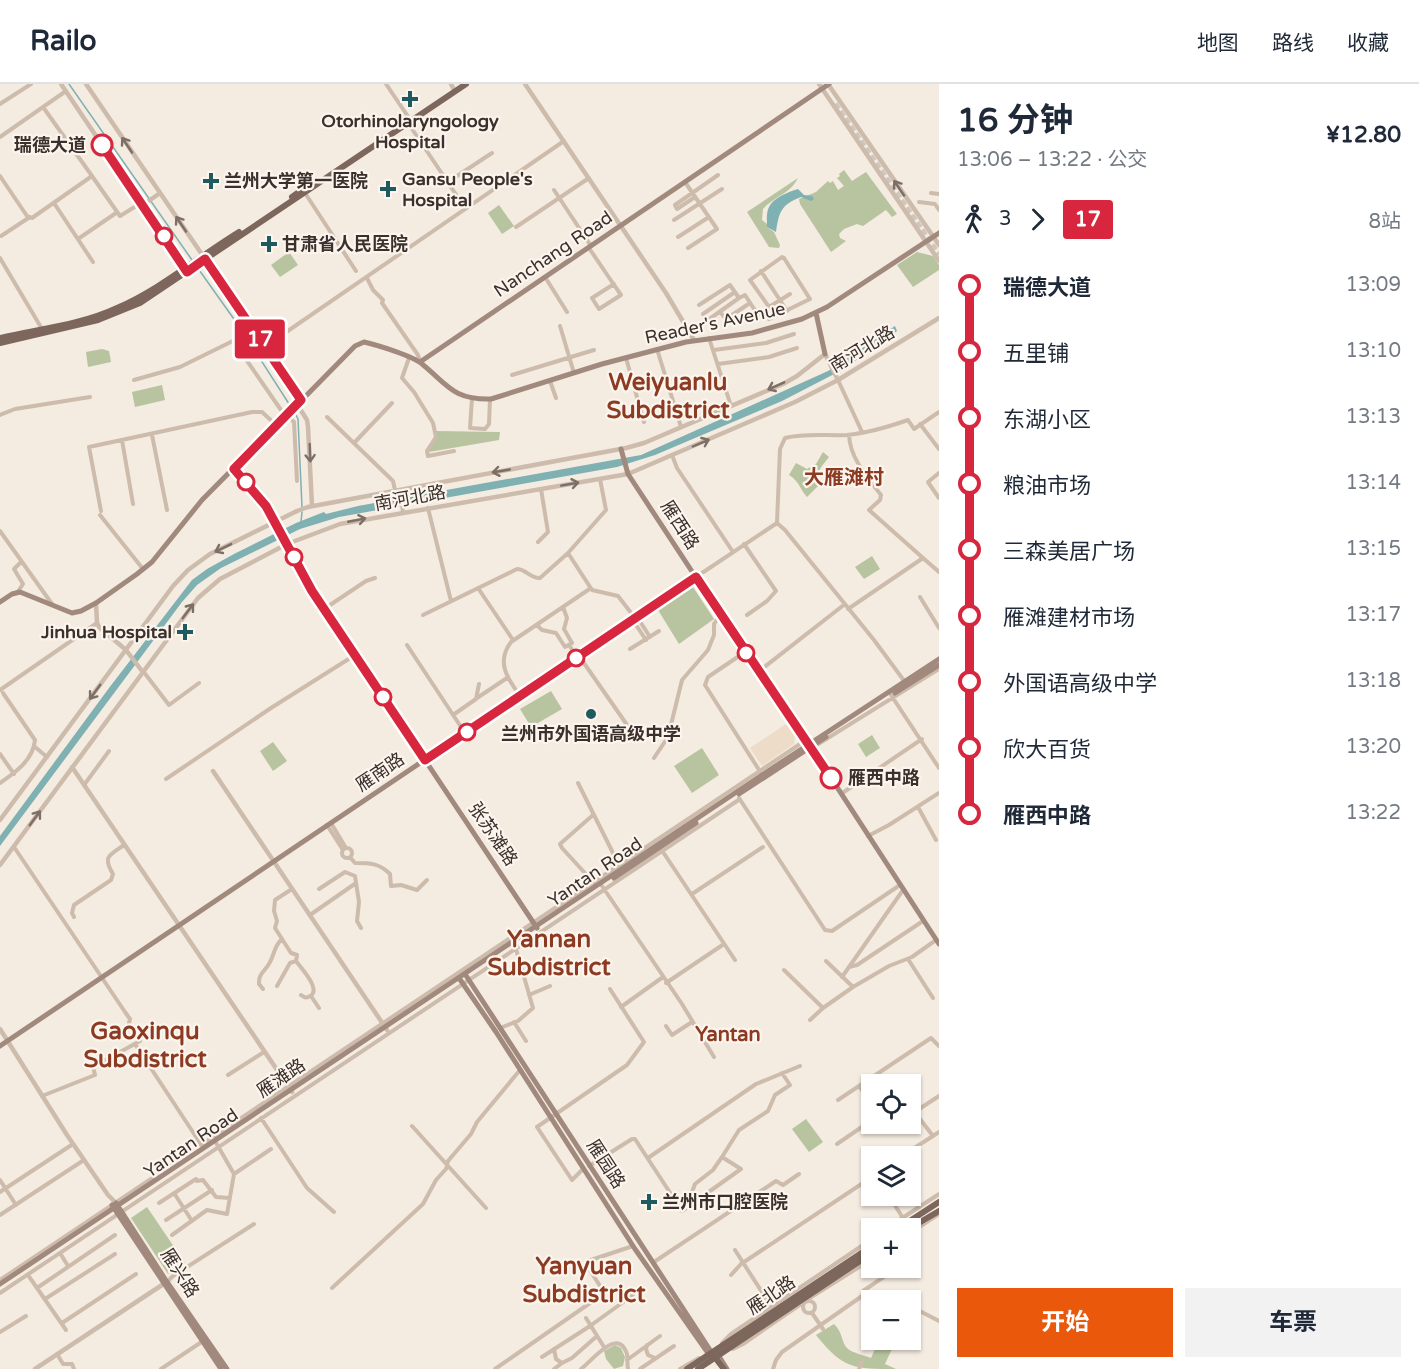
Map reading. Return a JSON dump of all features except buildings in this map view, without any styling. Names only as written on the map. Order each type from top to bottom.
[{"type":"main road","points":[[0,343],[98,320],[140,303],[253,223],[466,84]]},
{"type":"main road","points":[[201,258],[305,193],[409,120],[454,85]]},
{"type":"main road","name":"Nanchang Road","points":[[420,362],[825,85]]},
{"type":"main road","name":"Reader's Avenue","points":[[420,362],[454,392],[472,398],[504,397],[626,358],[694,340],[752,333],[816,313],[939,233]]},
{"type":"main road","points":[[0,338],[84,320],[115,310],[187,268]]},
{"type":"main road","points":[[816,313],[825,354]]},
{"type":"main road","points":[[0,602],[20,592],[72,613],[96,603],[152,562],[202,500],[355,346],[364,342],[420,362]]},
{"type":"main road","points":[[621,449],[627,471]]},
{"type":"main road","name":"雁西路","points":[[627,471],[938,942]]},
{"type":"main road","name":"雁南路","points":[[0,1046],[696,577]]},
{"type":"main road","name":"Yantan Road","points":[[891,695],[905,682],[939,659]]},
{"type":"main road","name":"Yantan Road","points":[[460,981],[600,885],[738,796],[761,773],[939,667]]},
{"type":"main road","name":"Yantan Road","points":[[600,885],[654,855],[809,744]]},
{"type":"main road","name":"张苏滩路","points":[[425,760],[537,927]]},
{"type":"main road","name":"雁园路","points":[[466,975],[633,1246],[712,1356],[725,1369]]},
{"type":"main road","name":"雁滩路","points":[[0,1284],[118,1209],[202,1147],[216,1144],[290,1089],[460,981]]},
{"type":"main road","name":"雁园路","points":[[460,981],[553,1115]]},
{"type":"main road","name":"Yantan Road","points":[[118,1209],[262,1115],[290,1089]]},
{"type":"main road","name":"雁园路","points":[[586,1168],[654,1262],[712,1356],[716,1369]]},
{"type":"main road","points":[[914,1218],[939,1202]]},
{"type":"main road","name":"雁兴路","points":[[118,1209],[221,1369]]},
{"type":"main road","points":[[921,1222],[939,1213]]},
{"type":"main road","name":"雁北路","points":[[804,1299],[861,1255]]},
{"type":"main road","name":"雁北路","points":[[687,1369],[804,1299],[861,1260]]},
{"type":"main road","name":"雁兴路","points":[[204,1341],[226,1369]]},
{"type":"main road","name":"雁北路","points":[[700,1369],[712,1356]]},
{"type":"street","points":[[0,104],[31,84]]},
{"type":"street","points":[[61,84],[187,268]]},
{"type":"street","points":[[86,84],[201,258],[266,346],[307,420],[310,506]]},
{"type":"street","points":[[386,84],[461,202]]},
{"type":"street","points":[[525,84],[621,226],[694,340]]},
{"type":"street","points":[[825,85],[939,245]]},
{"type":"street","points":[[825,85],[939,261]]},
{"type":"street","points":[[0,137],[66,91]]},
{"type":"street","points":[[43,107],[116,213],[123,216],[160,193]]},
{"type":"street","points":[[266,346],[564,141]]},
{"type":"street","points":[[448,182],[492,153]]},
{"type":"street","points":[[694,195],[718,175]]},
{"type":"street","points":[[0,176],[30,217]]},
{"type":"street","points":[[1,236],[30,217],[32,218],[92,176]]},
{"type":"street","points":[[516,226],[589,178]]},
{"type":"street","points":[[685,182],[717,229],[688,249]]},
{"type":"street","points":[[674,220],[722,189]]},
{"type":"street","points":[[554,190],[590,247],[614,284],[621,295],[599,309],[592,298],[614,284]]},
{"type":"street","points":[[305,193],[356,272]]},
{"type":"street","points":[[931,193],[939,194]]},
{"type":"street","points":[[919,202],[935,204],[939,210]]},
{"type":"street","points":[[54,203],[93,262]]},
{"type":"street","points":[[78,239],[116,213]]},
{"type":"street","points":[[678,237],[708,217]]},
{"type":"street","points":[[769,307],[750,280],[782,257],[810,299],[769,319]]},
{"type":"street","points":[[0,258],[42,329]]},
{"type":"street","points":[[761,272],[787,310]]},
{"type":"street","points":[[545,277],[567,312]]},
{"type":"street","points":[[367,278],[418,355],[420,362]]},
{"type":"street","points":[[699,305],[729,285],[739,298]]},
{"type":"street","points":[[703,314],[735,292]]},
{"type":"street","points":[[708,320],[745,295],[758,315],[790,294]]},
{"type":"street","points":[[720,312],[726,319],[750,303]]},
{"type":"street","points":[[764,311],[772,328]]},
{"type":"street","name":"南河北路","points":[[0,865],[141,669],[198,598],[220,579],[286,542],[340,524],[402,510],[428,508],[600,479],[672,455],[795,402],[939,318]]},
{"type":"street","points":[[560,326],[574,373]]},
{"type":"street","points":[[134,380],[180,368],[234,342],[252,330]]},
{"type":"street","points":[[714,350],[766,343],[794,334]]},
{"type":"street","points":[[709,338],[731,406]]},
{"type":"street","points":[[234,342],[294,422],[297,481]]},
{"type":"street","points":[[718,364],[769,357],[797,348]]},
{"type":"street","points":[[512,375],[594,350]]},
{"type":"street","points":[[657,350],[681,428]]},
{"type":"street","points":[[0,820],[173,586],[188,570],[210,554],[310,506],[644,443],[792,379],[825,354],[862,432]]},
{"type":"street","points":[[409,358],[402,378],[414,392],[433,423],[436,436],[427,451],[428,456],[454,451]]},
{"type":"street","points":[[626,358],[644,422]]},
{"type":"street","points":[[550,381],[556,398]]},
{"type":"street","points":[[0,415],[15,410],[90,397]]},
{"type":"street","points":[[472,398],[470,428],[485,429],[489,424],[490,399]]},
{"type":"street","points":[[354,443],[392,403]]},
{"type":"street","points":[[143,569],[100,513],[89,447],[252,412],[265,414],[276,426]]},
{"type":"street","points":[[905,682],[845,604],[777,523],[780,449],[783,440],[789,437],[849,435],[877,430],[908,420],[914,429],[939,412]]},
{"type":"street","points":[[327,417],[393,481],[401,496],[402,510]]},
{"type":"street","points":[[920,424],[939,449]]},
{"type":"street","points":[[152,435],[167,510]]},
{"type":"street","points":[[849,435],[851,450],[881,495],[880,500],[869,510],[939,572]]},
{"type":"street","points":[[122,440],[133,504]]},
{"type":"street","points":[[672,455],[677,467],[734,552]]},
{"type":"street","points":[[234,469],[259,496],[279,528],[303,576],[425,760]]},
{"type":"street","points":[[939,473],[928,482],[939,498]]},
{"type":"street","points":[[423,615],[517,569],[523,570],[534,578],[540,578],[568,553],[606,510],[600,479]]},
{"type":"street","points":[[538,542],[548,532],[541,489]]},
{"type":"street","points":[[428,508],[451,601]]},
{"type":"street","name":"雁南路","points":[[696,577],[777,523]]},
{"type":"street","points":[[0,531],[52,605]]},
{"type":"street","points":[[744,544],[776,591],[767,601],[747,615]]},
{"type":"street","points":[[568,553],[591,588],[618,596],[635,618],[641,622],[648,638]]},
{"type":"street","points":[[848,609],[923,558]]},
{"type":"street","points":[[17,593],[23,584],[14,569],[21,562]]},
{"type":"street","points":[[324,609],[366,581],[375,578]]},
{"type":"street","points":[[478,588],[513,640]]},
{"type":"street","points":[[520,696],[503,668],[506,649],[513,640],[591,588]]},
{"type":"street","points":[[920,597],[939,628]]},
{"type":"street","points":[[96,603],[96,623],[103,632],[131,655],[169,705],[199,683]]},
{"type":"street","points":[[758,672],[845,604]]},
{"type":"street","points":[[563,607],[567,618],[564,629],[572,643],[569,645]]},
{"type":"street","points":[[654,758],[668,736],[682,680],[708,650],[714,635],[715,622],[720,614]]},
{"type":"street","points":[[0,783],[14,774],[34,750],[35,740],[1,692],[96,623]]},
{"type":"street","points":[[537,625],[542,630],[556,633],[565,647],[569,645]]},
{"type":"street","points":[[630,649],[659,631]]},
{"type":"street","points":[[407,645],[465,733]]},
{"type":"street","points":[[569,645],[632,732]]},
{"type":"street","points":[[746,652],[708,677],[705,685],[761,773]]},
{"type":"street","points":[[166,780],[276,705],[355,655]]},
{"type":"street","points":[[453,715],[507,678]]},
{"type":"street","points":[[476,699],[479,684]]},
{"type":"street","points":[[891,695],[939,768]]},
{"type":"street","points":[[840,794],[922,739]]},
{"type":"street","points":[[34,747],[47,757]]},
{"type":"street","points":[[84,785],[109,751]]},
{"type":"street","points":[[0,754],[14,774]]},
{"type":"street","points":[[72,767],[290,1089]]},
{"type":"street","points":[[213,771],[385,1027]]},
{"type":"street","name":"Yantan Road","points":[[600,885],[619,865],[761,773]]},
{"type":"street","points":[[578,783],[619,865]]},
{"type":"street","points":[[867,836],[939,793]]},
{"type":"street","points":[[738,796],[825,930],[832,931],[901,887]]},
{"type":"street","name":"Yantan Road","points":[[654,855],[663,852],[738,796]]},
{"type":"street","points":[[918,807],[936,840]]},
{"type":"street","points":[[593,814],[560,844],[600,885],[682,1004],[714,1057]]},
{"type":"street","points":[[329,824],[344,849],[344,857],[350,857],[354,863],[369,862],[383,867],[390,874],[391,886],[401,885],[417,890],[427,880]]},
{"type":"street","points":[[74,918],[72,913],[74,905],[111,880],[113,874],[107,860],[124,844]]},
{"type":"street","points":[[692,894],[763,846]]},
{"type":"street","points":[[14,847],[130,1019],[129,1023],[140,1041],[93,1067],[95,1076],[42,1096]]},
{"type":"street","points":[[663,852],[735,960]]},
{"type":"street","points":[[319,889],[345,872],[355,876],[359,902],[357,921],[361,928]]},
{"type":"street","points":[[310,915],[356,883]]},
{"type":"street","points":[[842,977],[901,887]]},
{"type":"street","points":[[292,889],[276,900],[274,905],[277,921],[275,928],[291,953],[297,955],[296,961],[314,987],[311,996],[301,995]]},
{"type":"street","points":[[849,967],[857,965],[923,921]]},
{"type":"street","name":"Yantan Road","points":[[385,1027],[466,975],[516,949],[537,927]]},
{"type":"street","points":[[263,988],[258,981],[260,975],[271,961],[274,950],[282,939]]},
{"type":"street","points":[[810,1020],[822,1008],[853,987],[889,966],[908,960],[938,942]]},
{"type":"street","points":[[666,983],[724,944]]},
{"type":"street","points":[[500,1028],[514,1022],[533,1008],[516,949]]},
{"type":"street","points":[[908,960],[933,998]]},
{"type":"street","points":[[277,986],[290,963],[296,961]]},
{"type":"street","points":[[826,961],[853,987]]},
{"type":"street","points":[[784,970],[822,1008]]},
{"type":"street","points":[[621,1006],[663,977]]},
{"type":"street","name":"Yantan Road","points":[[262,1115],[460,981]]},
{"type":"street","points":[[529,995],[550,986]]},
{"type":"street","points":[[610,989],[644,1042],[627,1065],[537,1127],[572,1180],[586,1168],[632,1138],[635,1139],[682,1211],[741,1169],[722,1157]]},
{"type":"street","points":[[311,996],[319,1008]]},
{"type":"street","points":[[514,1022],[526,1041]]},
{"type":"street","points":[[666,1026],[672,1035],[692,1022]]},
{"type":"street","name":"雁兴路","points":[[0,1029],[118,1209]]},
{"type":"street","points":[[838,1100],[931,1038],[939,1046]]},
{"type":"street","points":[[135,1044],[202,1147]]},
{"type":"street","points":[[228,1075],[264,1052]]},
{"type":"street","points":[[648,1158],[756,1084],[800,1066]]},
{"type":"street","points":[[333,1288],[423,1204],[448,1161],[520,1070]]},
{"type":"street","points":[[686,1209],[695,1184],[713,1170],[739,1130],[768,1111],[775,1095],[790,1085],[782,1073]]},
{"type":"street","name":"Yantan Road","points":[[202,1147],[290,1089]]},
{"type":"street","points":[[921,1109],[939,1096]]},
{"type":"street","points":[[262,1115],[307,1188],[334,1212]]},
{"type":"street","points":[[921,1119],[933,1136]]},
{"type":"street","points":[[412,1126],[486,1208]]},
{"type":"street","points":[[837,1144],[861,1128]]},
{"type":"street","points":[[918,1146],[939,1132]]},
{"type":"street","points":[[0,1192],[74,1144]]},
{"type":"street","points":[[172,1235],[207,1210],[227,1214],[234,1174],[216,1144]]},
{"type":"street","points":[[234,1174],[271,1149]]},
{"type":"street","points":[[0,1215],[84,1160]]},
{"type":"street","points":[[654,1262],[776,1181],[783,1185],[799,1174]]},
{"type":"street","name":"Yantan Road","points":[[0,1293],[60,1253],[118,1209],[154,1177]]},
{"type":"street","points":[[159,1203],[196,1179],[197,1182],[203,1180],[206,1182],[216,1197],[230,1198]]},
{"type":"street","points":[[0,1180],[16,1205]]},
{"type":"street","points":[[731,1275],[743,1263],[861,1184]]},
{"type":"street","points":[[166,1220],[212,1190]]},
{"type":"street","points":[[174,1193],[192,1221]]},
{"type":"street","points":[[895,1206],[903,1218],[939,1194]]},
{"type":"street","points":[[921,1225],[939,1213]]},
{"type":"street","points":[[35,1369],[254,1224]]},
{"type":"street","points":[[37,1288],[115,1235]]},
{"type":"street","points":[[495,1369],[603,1294],[604,1292],[589,1269],[588,1264],[591,1260],[633,1246]]},
{"type":"street","points":[[712,1356],[731,1334],[861,1246]]},
{"type":"street","points":[[735,1250],[766,1300]]},
{"type":"street","points":[[60,1253],[68,1266]]},
{"type":"street","points":[[45,1299],[115,1254]]},
{"type":"street","points":[[680,1369],[694,1360],[743,1344],[804,1299],[861,1265]]},
{"type":"street","points":[[62,1323],[136,1274]]},
{"type":"street","points":[[28,1275],[66,1330]]},
{"type":"street","points":[[865,1290],[882,1278]]},
{"type":"street","points":[[542,1357],[633,1295]]},
{"type":"street","points":[[773,1369],[782,1352],[822,1327],[861,1296]]},
{"type":"street","points":[[804,1299],[804,1311],[812,1312]]},
{"type":"street","points":[[804,1299],[814,1304],[815,1309],[812,1312]]},
{"type":"street","points":[[812,1312],[822,1327]]},
{"type":"street","points":[[921,1312],[939,1321]]},
{"type":"street","points":[[0,1332],[26,1316]]},
{"type":"street","points":[[585,1318],[604,1347]]},
{"type":"street","points":[[554,1369],[572,1358],[597,1336]]},
{"type":"street","points":[[627,1360],[660,1336]]},
{"type":"street","points":[[162,1369],[204,1341]]},
{"type":"street","points":[[581,1369],[610,1344],[620,1344],[627,1354],[628,1369]]},
{"type":"street","points":[[648,1344],[646,1352],[650,1357],[656,1358]]},
{"type":"street","points":[[640,1369],[674,1346]]},
{"type":"street","points":[[554,1348],[556,1359],[562,1363]]},
{"type":"street","points":[[57,1354],[63,1366],[72,1364],[74,1369]]},
{"type":"street","points":[[859,1369],[862,1361]]},
{"type":"green space","points":[[844,170],[852,181],[866,172],[897,214],[892,217],[886,210],[863,226],[857,224],[844,229],[839,234],[840,238],[846,241],[831,252],[799,199],[816,192],[828,181],[830,183],[833,181],[838,190],[844,186],[837,178]]},
{"type":"green space","points":[[798,178],[791,188],[763,209],[762,220],[774,232],[780,245],[779,248],[769,247],[747,212]]},
{"type":"green space","points":[[499,205],[514,226],[502,234],[488,213]]},
{"type":"green space","points":[[289,252],[298,265],[280,277],[271,265]]},
{"type":"green space","points":[[917,252],[933,256],[939,265],[939,270],[913,287],[897,265]]},
{"type":"green space","points":[[102,349],[109,351],[111,362],[88,367],[86,352]]},
{"type":"green space","points":[[162,385],[165,400],[135,407],[132,392]]},
{"type":"green space","points":[[436,431],[500,432],[499,440],[429,452]]},
{"type":"green space","points":[[823,452],[829,457],[818,474],[818,486],[807,497],[789,475],[796,463],[807,469],[816,464]]},
{"type":"green space","points":[[872,556],[880,569],[864,579],[855,567]]},
{"type":"green space","points":[[693,587],[714,619],[679,644],[658,610]]},
{"type":"green space","points":[[551,691],[562,709],[531,727],[520,709]]},
{"type":"green space","points":[[872,735],[880,748],[866,757],[858,744]]},
{"type":"green space","points":[[273,742],[287,761],[273,771],[260,751]]},
{"type":"green space","points":[[702,748],[719,775],[692,793],[674,766]]},
{"type":"green space","points":[[806,1119],[823,1142],[809,1152],[792,1129]]},
{"type":"green space","points":[[147,1207],[185,1263],[168,1274],[131,1218]]},
{"type":"green space","points":[[834,1324],[844,1344],[856,1353],[871,1358],[875,1350],[891,1350],[885,1364],[896,1369],[850,1365],[834,1355],[816,1335]]},
{"type":"green space","points":[[615,1345],[621,1348],[625,1357],[623,1366],[614,1369],[606,1359],[604,1351]]},
{"type":"shaded area","points":[[786,724],[795,736],[794,744],[762,766],[750,748]]},
{"type":"water","points":[[798,189],[804,195],[812,196],[814,199],[811,201],[801,197],[789,203],[782,210],[776,232],[767,227],[767,212],[771,204],[781,196]]},
{"type":"water","points":[[895,326],[897,331],[842,370],[782,401],[655,455],[617,467],[339,517],[300,529],[221,568],[197,585],[182,602],[0,846],[0,836],[109,688],[192,580],[207,569],[296,523],[324,512],[326,514],[358,506],[641,455],[828,371]]},
{"type":"waterway","points":[[69,84],[192,260]]},
{"type":"waterway","points":[[197,267],[241,329],[291,407]]},
{"type":"waterway","points":[[294,411],[298,419],[302,507]]},
{"type":"waterway","points":[[301,522],[302,512]]},
{"type":"tunnel","points":[[835,104],[939,255]]},
{"type":"bus line","name":"17","points":[[102,145],[187,272],[205,259],[301,400],[234,469],[266,506],[312,591],[425,760],[696,577],[831,778]]},
{"type":"place","name":"Otorhinolaryngology Hospital","points":[[410,99]]},
{"type":"place","name":"瑞德大道","points":[[102,145]]},
{"type":"place","name":"兰州大学第一医院","points":[[211,181]]},
{"type":"place","name":"Gansu People's Hospital","points":[[388,189]]},
{"type":"place","name":"甘肃省人民医院","points":[[269,244]]},
{"type":"place","name":"Jinhua Hospital","points":[[185,632]]},
{"type":"place","name":"兰州市外国语高级中学","points":[[591,714]]},
{"type":"place","name":"雁西中路","points":[[831,778]]},
{"type":"place","name":"兰州市口腔医院","points":[[649,1202]]},
{"type":"district","name":"Weiyuanlu Subdistrict","points":[[668,396]]},
{"type":"district","name":"大雁滩村","points":[[844,478]]},
{"type":"district","name":"Yannan Subdistrict","points":[[549,953]]},
{"type":"district","name":"Yantan","points":[[728,1035]]},
{"type":"district","name":"Gaoxinqu Subdistrict","points":[[145,1045]]},
{"type":"district","name":"Yanyuan Subdistrict","points":[[584,1280]]}]
